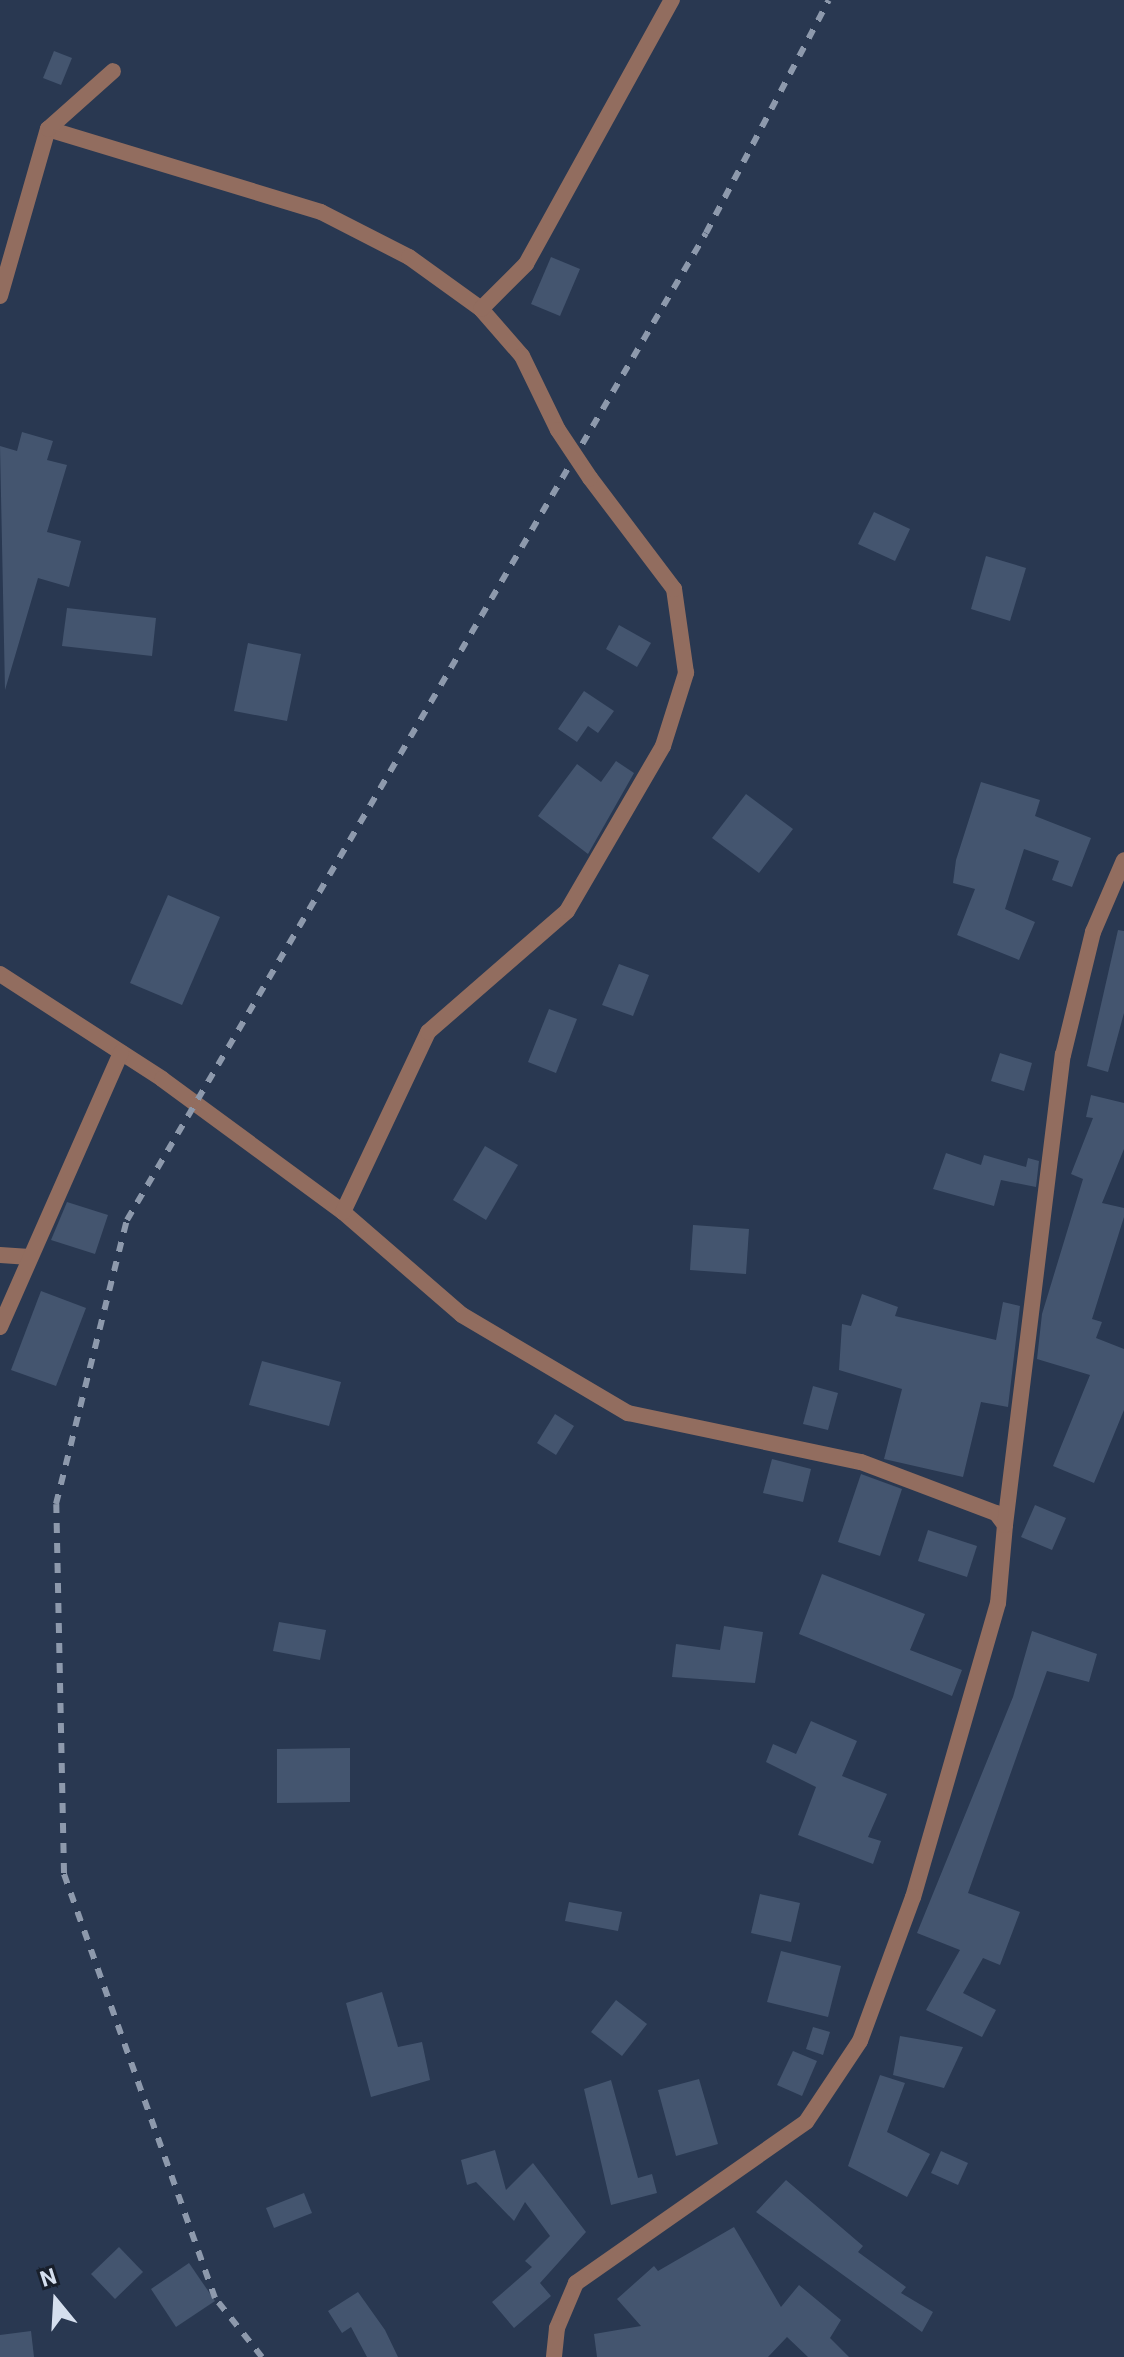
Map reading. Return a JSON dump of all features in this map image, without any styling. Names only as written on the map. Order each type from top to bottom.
[{"type":"street","points":[[481,309],[526,264],[672,0]]},
{"type":"street","points":[[0,296],[48,129],[113,71]]},
{"type":"street","points":[[48,129],[321,212],[409,257],[481,309],[522,356],[558,430],[590,478],[674,589],[686,673],[663,746],[567,911],[428,1032],[343,1212]]},
{"type":"street","points":[[554,2357],[557,2328],[576,2283],[806,2122],[860,2041],[913,1897],[998,1603],[1063,1055],[1093,932],[1124,860]]},
{"type":"street","points":[[0,974],[121,1053],[343,1212],[462,1315],[628,1413],[861,1462],[996,1513],[1005,1525]]},
{"type":"street","points":[[0,1327],[26,1257],[121,1053]]},
{"type":"street","points":[[0,1255],[26,1257]]},
{"type":"building","points":[[54,51],[72,58],[61,85],[43,78]]},
{"type":"building","points":[[551,257],[580,269],[560,316],[531,304]]},
{"type":"building","points":[[22,432],[53,441],[47,460],[67,465],[47,532],[81,541],[69,587],[38,578],[5,690],[0,446],[17,451]]},
{"type":"building","points":[[874,512],[910,529],[895,561],[858,544]]},
{"type":"building","points":[[986,556],[1026,568],[1010,621],[971,609]]},
{"type":"building","points":[[67,608],[156,618],[152,656],[62,646]]},
{"type":"building","points":[[619,625],[651,643],[637,667],[606,649]]},
{"type":"building","points":[[248,643],[301,654],[287,721],[234,711]]},
{"type":"building","points":[[584,691],[614,711],[598,733],[588,726],[577,742],[558,729]]},
{"type":"building","points":[[616,761],[634,773],[588,854],[538,816],[577,764],[601,782]]},
{"type":"building","points":[[981,782],[1040,800],[1035,816],[1091,838],[1072,887],[1052,880],[1059,861],[1024,849],[1005,909],[1035,922],[1019,960],[957,935],[975,889],[953,883],[956,860]]},
{"type":"building","points":[[746,794],[793,829],[759,873],[712,838]]},
{"type":"building","points":[[168,895],[220,917],[182,1005],[130,983]]},
{"type":"building","points":[[1118,930],[1124,931],[1124,1013],[1108,1072],[1087,1066]]},
{"type":"building","points":[[619,964],[649,975],[633,1016],[602,1005]]},
{"type":"building","points":[[549,1009],[577,1019],[556,1073],[528,1062]]},
{"type":"building","points":[[1000,1053],[1032,1063],[1024,1091],[991,1081]]},
{"type":"building","points":[[1091,1095],[1124,1103],[1124,1149],[1102,1203],[1124,1208],[1124,1217],[1092,1319],[1102,1322],[1096,1338],[1124,1349],[1124,1410],[1094,1483],[1053,1466],[1090,1375],[1037,1359],[1042,1314],[1083,1179],[1071,1174],[1093,1118],[1086,1117]]},
{"type":"building","points":[[485,1146],[518,1165],[486,1220],[453,1200]]},
{"type":"building","points":[[946,1153],[981,1165],[984,1155],[1026,1167],[1028,1158],[1039,1161],[1036,1187],[1001,1180],[994,1206],[933,1189]]},
{"type":"building","points":[[67,1202],[108,1215],[95,1254],[51,1240]]},
{"type":"building","points":[[693,1225],[749,1229],[746,1274],[690,1270]]},
{"type":"building","points":[[41,1291],[86,1308],[56,1386],[11,1370]]},
{"type":"building","points":[[862,1294],[898,1307],[895,1316],[996,1340],[1003,1302],[1020,1306],[1008,1407],[981,1402],[963,1477],[884,1459],[902,1389],[839,1370],[842,1324],[851,1326]]},
{"type":"building","points":[[262,1361],[341,1382],[329,1426],[249,1405]]},
{"type":"building","points":[[813,1386],[838,1393],[828,1430],[803,1424]]},
{"type":"building","points":[[555,1414],[574,1426],[556,1455],[537,1443]]},
{"type":"building","points":[[772,1459],[811,1469],[803,1502],[763,1493]]},
{"type":"building","points":[[861,1474],[902,1489],[880,1556],[838,1542]]},
{"type":"building","points":[[1035,1505],[1066,1518],[1052,1550],[1021,1537]]},
{"type":"building","points":[[928,1530],[977,1546],[967,1577],[918,1561]]},
{"type":"building","points":[[822,1574],[925,1614],[910,1650],[962,1670],[952,1696],[799,1634]]},
{"type":"building","points":[[279,1622],[326,1630],[320,1660],[273,1651]]},
{"type":"building","points":[[724,1626],[763,1632],[755,1683],[672,1677],[676,1644],[720,1650]]},
{"type":"building","points":[[1032,1631],[1097,1654],[1089,1682],[1047,1671],[968,1893],[1020,1912],[1000,1965],[983,1958],[963,1993],[996,2010],[982,2037],[926,2010],[960,1950],[917,1933],[1013,1697]]},
{"type":"building","points":[[811,1721],[857,1741],[842,1776],[887,1794],[868,1837],[881,1841],[873,1864],[798,1835],[816,1787],[766,1762],[773,1744],[796,1754]]},
{"type":"building","points":[[350,1748],[350,1802],[277,1803],[277,1749]]},
{"type":"building","points":[[760,1894],[800,1903],[791,1942],[751,1933]]},
{"type":"building","points":[[569,1902],[622,1912],[618,1931],[565,1921]]},
{"type":"building","points":[[781,1951],[841,1966],[828,2017],[767,2002]]},
{"type":"building","points":[[382,1992],[398,2047],[422,2042],[430,2080],[371,2097],[346,2003]]},
{"type":"building","points":[[616,2000],[647,2024],[622,2056],[591,2032]]},
{"type":"building","points":[[813,2027],[830,2032],[823,2055],[806,2049]]},
{"type":"building","points":[[900,2036],[963,2047],[944,2088],[893,2075]]},
{"type":"building","points":[[793,2051],[817,2061],[802,2096],[777,2085]]},
{"type":"building","points":[[880,2075],[905,2083],[887,2132],[930,2154],[907,2197],[848,2166]]},
{"type":"building","points":[[699,2079],[718,2144],[676,2156],[658,2090]]},
{"type":"building","points":[[611,2080],[638,2178],[652,2174],[657,2193],[611,2205],[584,2089]]},
{"type":"building","points":[[495,2150],[506,2190],[533,2163],[586,2232],[540,2283],[551,2296],[514,2328],[492,2302],[532,2267],[525,2261],[550,2236],[525,2202],[514,2221],[476,2182],[467,2185],[461,2160]]},
{"type":"building","points":[[941,2151],[968,2163],[958,2185],[931,2173]]},
{"type":"building","points":[[786,2180],[863,2246],[858,2252],[906,2287],[901,2293],[933,2312],[922,2332],[756,2212]]},
{"type":"building","points":[[304,2193],[312,2213],[274,2228],[266,2208]]},
{"type":"building","points":[[734,2227],[781,2307],[799,2285],[841,2320],[830,2338],[849,2357],[808,2357],[787,2337],[768,2357],[597,2357],[594,2334],[641,2326],[617,2299],[654,2266],[658,2271]]},
{"type":"building","points":[[119,2247],[143,2272],[115,2299],[91,2274]]},
{"type":"building","points":[[189,2263],[215,2301],[176,2327],[151,2289]]},
{"type":"building","points":[[358,2292],[385,2330],[398,2357],[367,2357],[351,2327],[342,2333],[328,2311]]},
{"type":"building","points":[[31,2331],[34,2357],[0,2357],[0,2335]]},
{"type":"railway","points":[[262,2357],[215,2298],[64,1873],[56,1504],[127,1220],[706,233],[829,0]]}]
